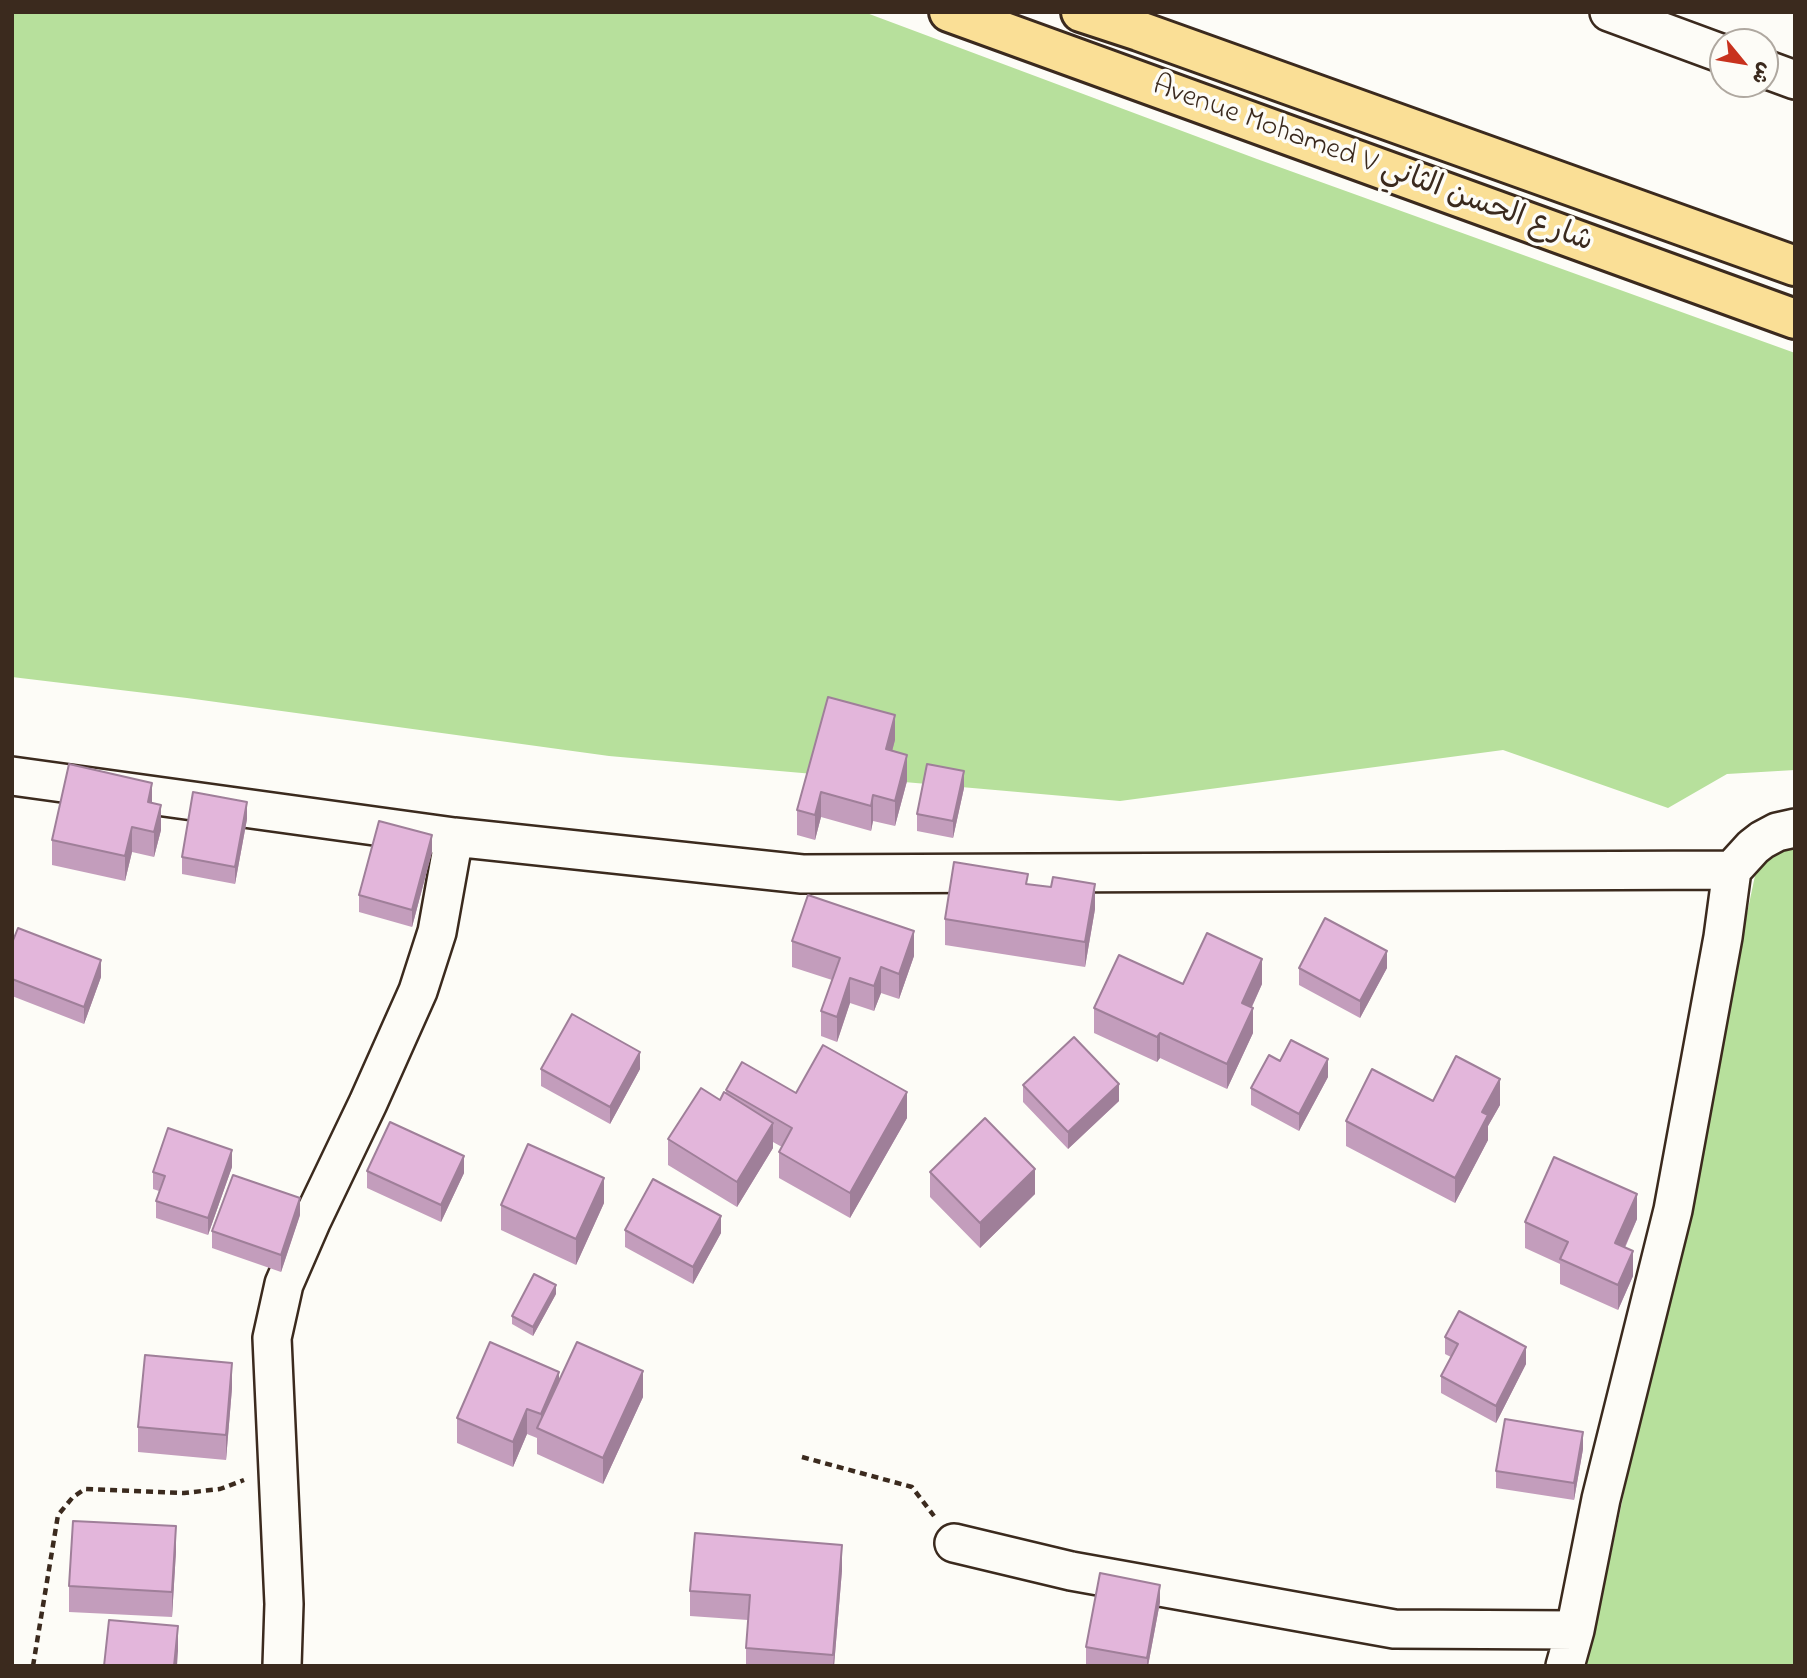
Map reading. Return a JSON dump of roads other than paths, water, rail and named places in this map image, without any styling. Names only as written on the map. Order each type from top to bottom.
[{"type":"highway","name":"Avenue Mohamed V شارع الحسن الثاني","points":[[949,12],[1795,319]]},
{"type":"highway","name":"Avenue Mohamed V شارع الحسن الثاني","points":[[1081,12],[1141,22],[1795,266]]},
{"type":"street","points":[[1609,12],[1709,49]]},
{"type":"street","points":[[12,776],[454,836],[802,874],[1732,870]]},
{"type":"street","points":[[1565,1666],[1575,1630],[1601,1499],[1673,1210],[1723,937],[1732,870],[1762,841],[1777,832],[1795,828]]},
{"type":"street","points":[[282,1666],[284,1604],[272,1338],[284,1284],[418,991],[437,932],[454,836]]},
{"type":"street","points":[[954,1543],[1071,1571],[1394,1629],[1575,1630]]}]
